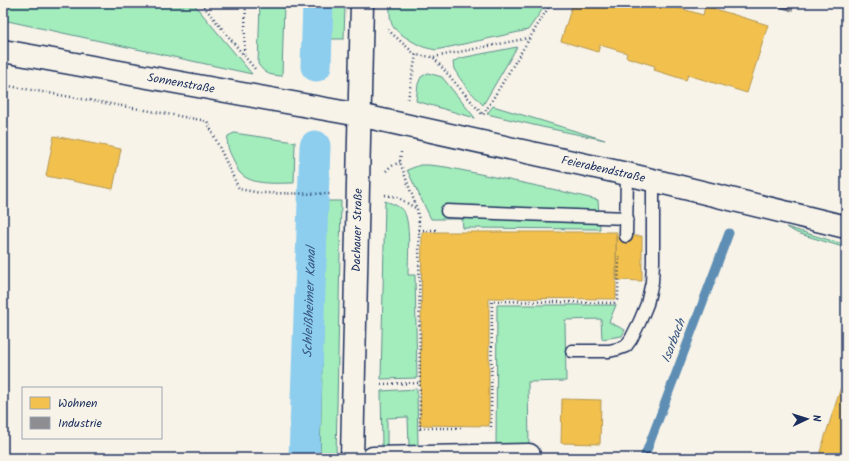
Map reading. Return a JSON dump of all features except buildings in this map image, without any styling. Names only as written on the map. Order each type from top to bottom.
[{"type":"main road","name":"Dachauer Straße","points":[[352,458],[362,3]]},
{"type":"main road","name":"Sonnenstraße","points":[[3,51],[359,115]]},
{"type":"main road","name":"Feierabendstraße","points":[[359,115],[628,174],[846,227]]},
{"type":"main road","points":[[373,458],[529,455]]},
{"type":"lane","points":[[626,236],[628,174]]},
{"type":"lane","points":[[572,351],[609,351],[618,349],[626,346],[637,327],[647,304],[652,282],[652,180]]},
{"type":"lane","points":[[447,211],[627,218]]},
{"type":"path","points":[[201,3],[259,74]]},
{"type":"path","points":[[244,55],[246,3]]},
{"type":"path","points":[[433,57],[483,115],[551,3]]},
{"type":"path","points":[[386,28],[416,55],[433,57],[530,38]]},
{"type":"path","points":[[408,94],[416,55]]},
{"type":"path","points":[[3,85],[208,121],[239,190],[260,193],[338,194]]},
{"type":"path","points":[[400,162],[417,209],[419,222],[420,433]]},
{"type":"path","points":[[379,194],[397,197],[417,209]]},
{"type":"path","points":[[491,433],[492,301],[614,303],[617,300],[619,280]]},
{"type":"path","points":[[381,384],[420,383]]},
{"type":"path","points":[[420,428],[468,428]]},
{"type":"path","points":[[483,428],[491,428]]},
{"type":"green space","points":[[3,3],[193,3],[252,74],[3,20]]},
{"type":"green space","points":[[260,3],[284,3],[282,76],[268,74],[258,64]]},
{"type":"green space","points":[[332,3],[345,3],[344,39],[331,39]]},
{"type":"green space","points":[[390,3],[547,3],[528,30],[436,50],[415,43],[400,34],[394,28],[391,19]]},
{"type":"green space","points":[[517,47],[483,105],[459,77],[454,69],[453,62],[466,57]]},
{"type":"green space","points":[[428,73],[442,77],[475,118],[416,101],[418,84],[421,77]]},
{"type":"green space","points":[[493,106],[605,140],[487,114]]},
{"type":"green space","points":[[234,133],[295,142],[294,183],[258,182],[245,177],[240,173],[230,153],[227,139],[228,136]]},
{"type":"green space","points":[[420,165],[446,167],[598,200],[600,229],[463,228],[462,219],[431,219],[407,170]]},
{"type":"green space","points":[[326,201],[341,201],[336,458],[320,458]]},
{"type":"green space","points":[[385,201],[395,205],[404,212],[408,224],[408,275],[415,275],[417,378],[381,379]]},
{"type":"green space","points":[[786,227],[846,245],[846,248],[797,233]]},
{"type":"green space","points":[[497,305],[616,305],[609,322],[625,330],[622,336],[602,339],[601,319],[565,320],[566,381],[528,382],[529,446],[496,447]]},
{"type":"green space","points":[[417,389],[418,446],[409,446],[408,417],[387,418],[387,446],[382,446],[381,391]]},
{"type":"waterway","name":"Schleißheimer Kanal","points":[[316,66],[318,3]]},
{"type":"waterway","name":"Schleißheimer Kanal","points":[[304,458],[315,146]]},
{"type":"waterway","name":"Isarbach","points":[[644,458],[729,233]]}]
